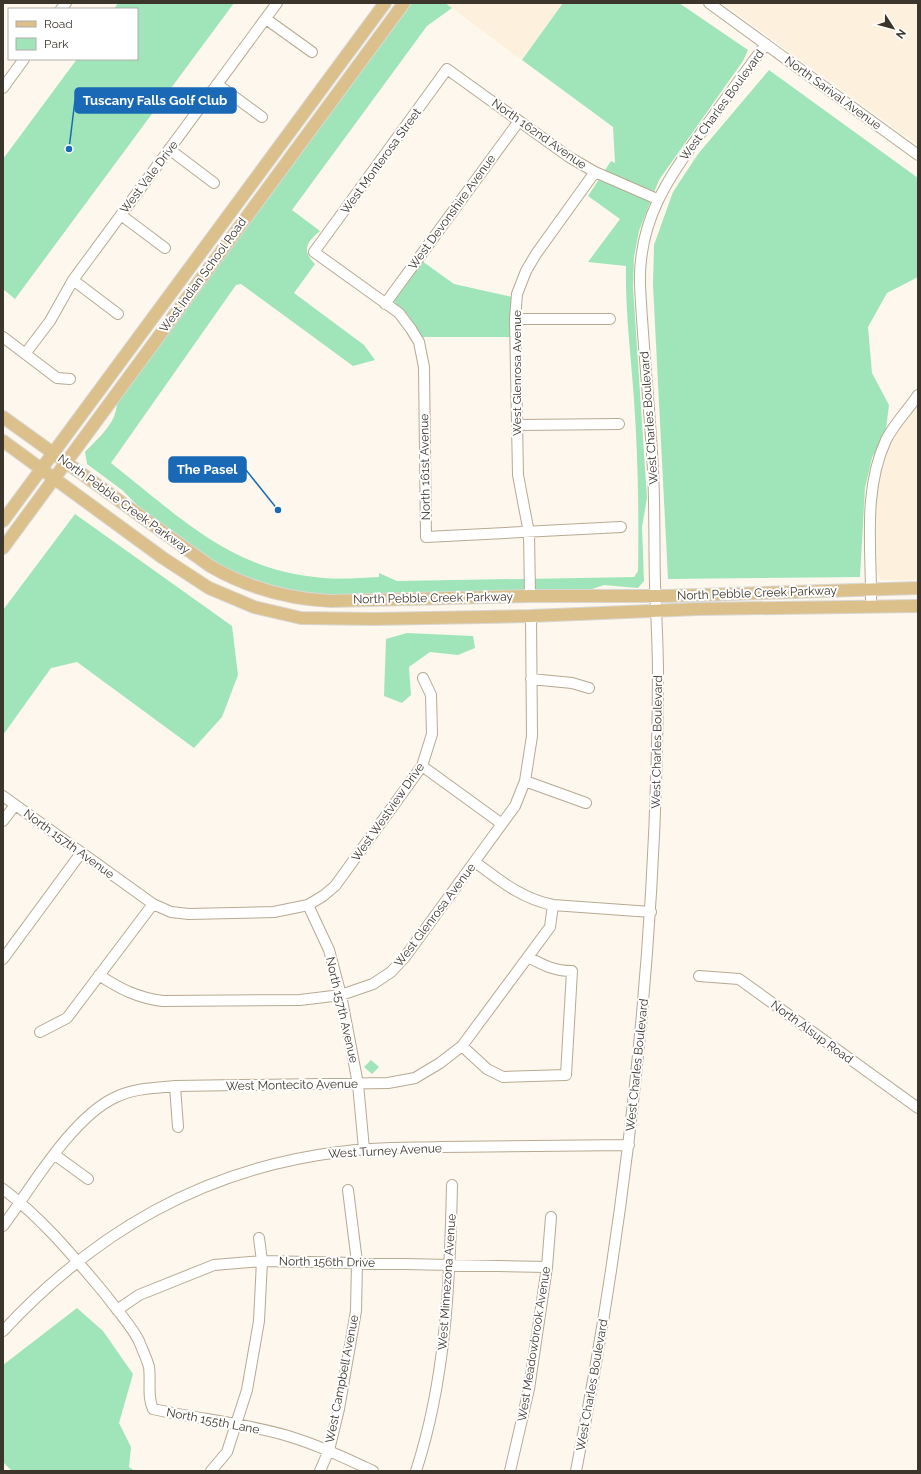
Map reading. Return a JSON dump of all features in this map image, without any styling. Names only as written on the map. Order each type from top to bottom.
[{"type":"main road","name":"West Indian School Road","points":[[3,521],[385,3]]},
{"type":"main road","name":"West Indian School Road","points":[[3,548],[404,3]]},
{"type":"main road","name":"North Pebble Creek Parkway","points":[[3,416],[198,559],[225,575],[261,590],[301,599],[324,600],[655,595],[871,588],[918,588]]},
{"type":"main road","name":"North Pebble Creek Parkway","points":[[3,441],[192,578],[220,594],[254,607],[301,618],[327,620],[918,606]]},
{"type":"main road","points":[[254,607],[261,590]]},
{"type":"street","name":"West Vale Drive","points":[[25,354],[50,321],[73,280],[277,3]]},
{"type":"street","name":"North Sarival Avenue","points":[[709,3],[918,155]]},
{"type":"street","points":[[266,18],[312,52]]},
{"type":"street","name":"West Charles Boulevard","points":[[576,1471],[609,1291],[629,1145],[643,1019],[655,838],[658,675],[653,468],[639,272],[648,227],[658,199],[676,167],[766,44]]},
{"type":"street","points":[[3,88],[23,60]]},
{"type":"street","name":"North 162nd Avenue","points":[[447,69],[569,157],[595,172],[658,199]]},
{"type":"street","name":"West Monterosa Street","points":[[314,252],[447,69]]},
{"type":"street","points":[[217,84],[262,117]]},
{"type":"street","name":"West Devonshire Avenue","points":[[385,304],[519,121]]},
{"type":"street","points":[[169,149],[214,183]]},
{"type":"street","name":"West Glenrosa Avenue","points":[[530,596],[529,532],[518,475],[515,319],[517,294],[526,271],[536,254],[595,172]]},
{"type":"street","points":[[121,215],[166,248]]},
{"type":"street","name":"North 161st Avenue","points":[[314,252],[399,314],[419,342],[424,367],[426,537],[621,527]]},
{"type":"street","points":[[73,280],[118,314]]},
{"type":"street","points":[[515,319],[610,319]]},
{"type":"street","points":[[3,337],[57,378],[70,379]]},
{"type":"street","points":[[871,606],[871,502],[878,463],[887,439],[918,395]]},
{"type":"street","points":[[517,425],[619,424]]},
{"type":"street","name":"West Glenrosa Avenue","points":[[99,975],[132,994],[163,1001],[300,1000],[341,995],[373,984],[391,972],[405,957],[515,806],[525,781],[532,736],[530,616]]},
{"type":"street","name":"West Westview Drive","points":[[308,905],[336,886],[422,766],[432,734],[430,695],[423,678]]},
{"type":"street","points":[[531,679],[572,683],[589,688]]},
{"type":"street","points":[[422,766],[502,824]]},
{"type":"street","points":[[525,781],[586,803]]},
{"type":"street","name":"North 157th Avenue","points":[[3,796],[153,904],[170,912],[189,914],[274,912],[308,905],[329,950],[341,995],[358,1084],[364,1149]]},
{"type":"street","points":[[3,821],[15,805]]},
{"type":"street","points":[[3,959],[81,853]]},
{"type":"street","points":[[474,862],[525,896],[538,902],[553,905],[651,912]]},
{"type":"street","points":[[40,1032],[67,1018],[153,904]]},
{"type":"street","name":"West Montecito Avenue","points":[[3,1226],[69,1136],[90,1112],[116,1097],[143,1088],[175,1086],[388,1083],[415,1078],[440,1063],[462,1046],[550,927],[553,905]]},
{"type":"street","points":[[462,1046],[487,1069],[503,1077],[566,1075],[572,971],[560,971],[546,967],[528,957]]},
{"type":"street","name":"North Alsup Road","points":[[699,976],[739,979],[918,1108]]},
{"type":"street","points":[[175,1086],[178,1127]]},
{"type":"street","name":"West Turney Avenue","points":[[3,1331],[43,1290],[112,1235],[187,1194],[218,1182],[297,1159],[364,1149],[629,1145]]},
{"type":"street","points":[[55,1155],[88,1179]]},
{"type":"street","name":"West Minnezona Avenue","points":[[416,1471],[422,1450],[443,1352],[451,1265],[452,1185]]},
{"type":"street","name":"North 155th Lane","points":[[3,1189],[21,1202],[49,1228],[78,1261],[117,1310],[138,1340],[148,1366],[151,1389],[150,1403],[153,1409],[237,1424],[288,1436],[328,1450],[373,1471]]},
{"type":"street","name":"West Campbell Avenue","points":[[320,1471],[328,1450],[342,1394],[356,1311],[357,1262],[348,1190]]},
{"type":"street","name":"West Meadowbrook Avenue","points":[[510,1471],[529,1389],[547,1267],[551,1217]]},
{"type":"street","points":[[212,1471],[226,1452],[237,1424],[247,1390],[258,1321],[262,1261],[260,1238]]},
{"type":"street","name":"North 156th Drive","points":[[117,1310],[139,1295],[214,1265],[262,1261],[547,1267]]},
{"type":"shaded area","points":[[445,3],[563,3],[522,60]]},
{"type":"shaded area","points":[[722,3],[918,3],[918,145]]},
{"type":"shaded area","points":[[918,404],[918,580],[884,580],[881,579],[877,573],[876,497],[887,452],[898,432]]},
{"type":"green space","points":[[118,3],[234,3],[15,299],[3,289],[3,159],[76,60],[138,60],[138,8],[115,8]]},
{"type":"green space","points":[[412,3],[445,3],[452,8],[427,26],[292,210],[320,231],[307,246],[308,254],[315,264],[294,293],[364,345],[375,360],[353,366],[241,284],[236,285],[111,463],[158,501],[206,536],[230,551],[256,563],[284,572],[339,579],[379,577],[379,573],[397,581],[634,577],[638,571],[638,486],[633,383],[627,316],[626,266],[588,262],[620,219],[588,196],[611,161],[615,163],[613,127],[522,60],[563,3],[679,3],[748,50],[743,61],[659,180],[639,231],[634,257],[633,287],[647,498],[642,527],[644,581],[638,588],[604,585],[586,591],[310,595],[281,589],[248,580],[205,557],[146,514],[122,490],[87,464],[85,452],[110,424],[116,411],[117,403]]},
{"type":"green space","points":[[769,70],[918,178],[918,277],[887,293],[868,327],[872,373],[889,405],[886,429],[872,458],[865,488],[860,577],[668,579],[653,285],[654,245],[673,192],[698,154]]},
{"type":"green space","points":[[422,261],[454,284],[512,297],[512,337],[422,337],[407,314],[395,304],[394,298]]},
{"type":"green space","points":[[75,514],[232,626],[238,675],[222,717],[194,748],[77,662],[51,668],[3,735],[3,610]]},
{"type":"green space","points":[[407,633],[473,636],[475,648],[458,655],[430,652],[409,667],[411,695],[402,703],[384,696],[386,639]]},
{"type":"green space","points":[[371,1060],[379,1067],[372,1074],[364,1067]]},
{"type":"green space","points":[[77,1308],[103,1331],[133,1374],[119,1423],[131,1447],[129,1467],[135,1471],[12,1471],[3,1462],[3,1365]]},
{"type":"place","name":"Tuscany Falls Golf Club","points":[[69,149]]},
{"type":"place","name":"The Pasel","points":[[278,510]]}]
